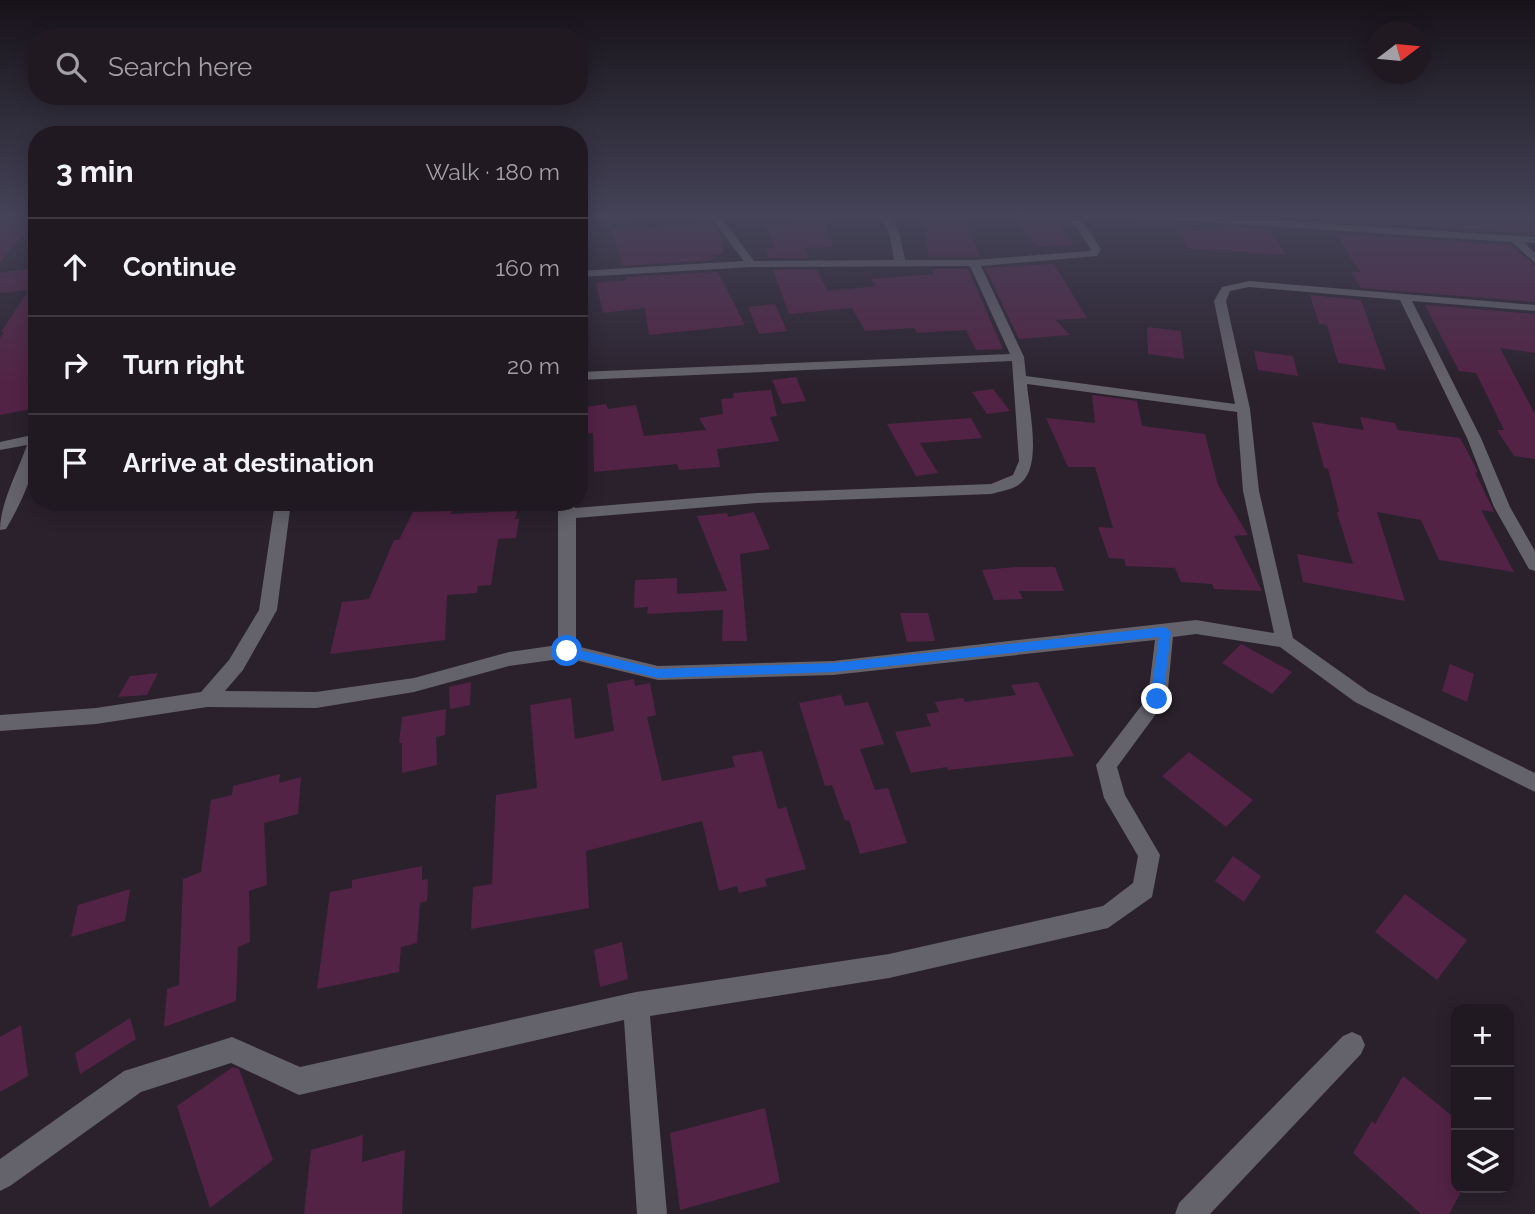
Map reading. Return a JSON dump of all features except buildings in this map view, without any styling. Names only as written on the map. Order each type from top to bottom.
[{"type":"street","points":[[588,273],[619,272]]},
{"type":"street","points":[[588,507],[979,489],[1011,485],[1023,475],[1026,461],[1018,357],[978,272]]},
{"type":"street","points":[[1285,641],[1251,491],[1243,409],[1220,301],[1226,289],[1249,284],[1535,308]]},
{"type":"street","points":[[1405,298],[1474,438],[1502,507],[1535,565]]},
{"type":"street","points":[[588,376],[1018,357]]},
{"type":"street","points":[[1019,379],[1243,409]]},
{"type":"street","points":[[0,446],[28,440]]},
{"type":"street","points":[[0,525],[17,495],[28,462]]},
{"type":"street","points":[[207,699],[236,665],[268,610],[282,511]]},
{"type":"street","points":[[567,511],[567,651]]},
{"type":"street","points":[[0,723],[96,716],[207,699],[316,700],[414,685],[509,659],[567,651],[658,673],[819,668],[1196,627],[1285,641],[1362,697],[1535,783]]},
{"type":"street","points":[[0,1177],[134,1081],[232,1050],[299,1081],[636,1005],[888,966],[1108,916],[1144,889],[1149,855],[1115,798],[1105,765],[1157,699],[1165,632]]},
{"type":"street","points":[[636,1005],[652,1214]]},
{"type":"street","points":[[1190,1214],[1352,1045]]},
{"type":"route","points":[[567,651],[658,673],[833,668],[1165,632],[1157,699]]}]
